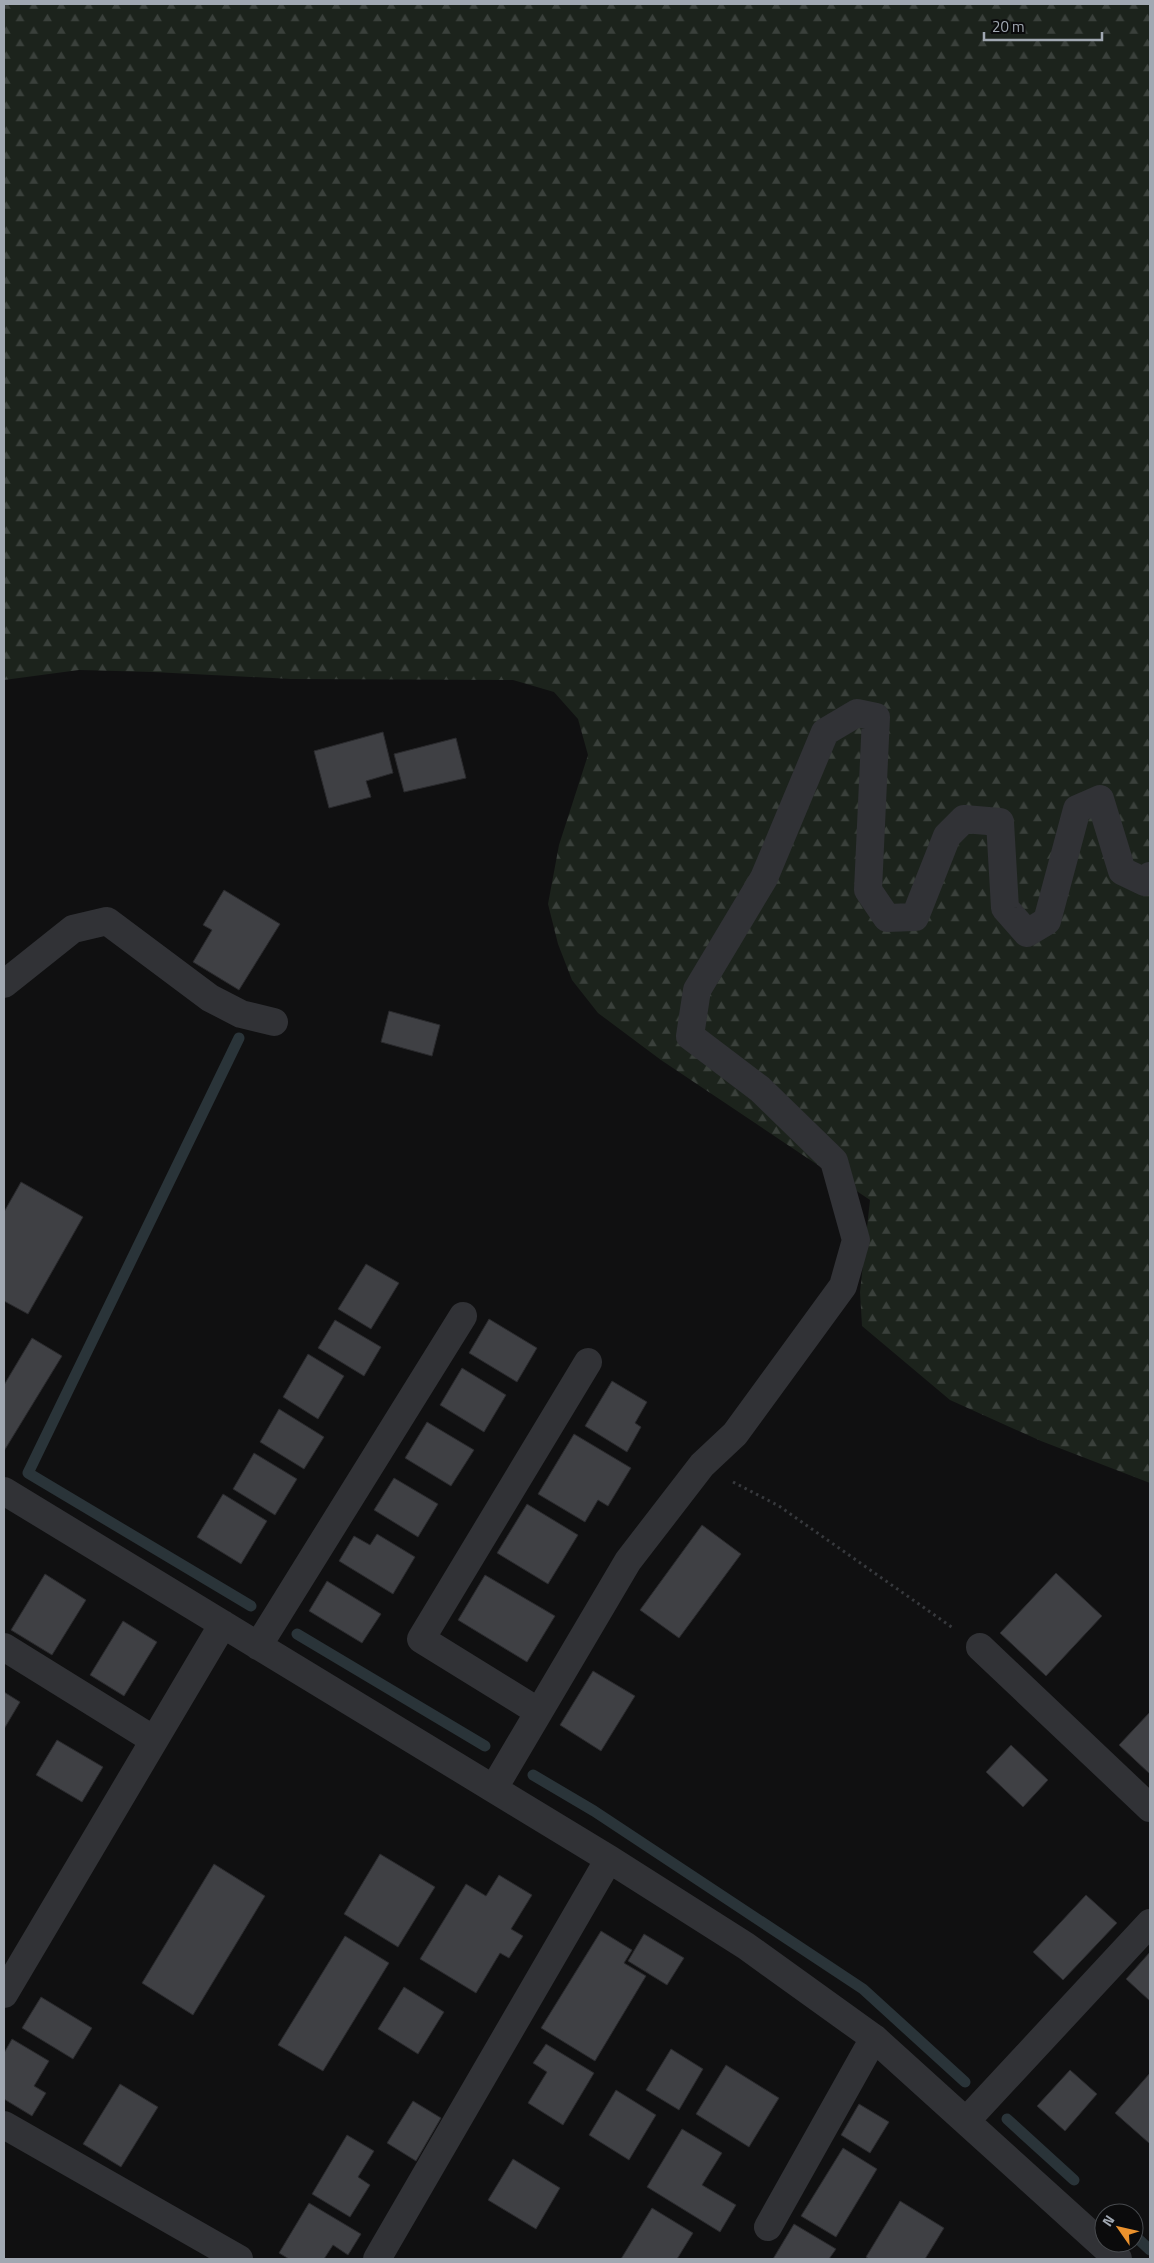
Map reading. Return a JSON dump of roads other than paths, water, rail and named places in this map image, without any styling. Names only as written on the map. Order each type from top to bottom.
[{"type":"street","points":[[494,1788],[628,1561],[702,1465],[735,1434],[842,1286],[856,1240],[834,1161],[760,1089],[690,1036],[697,990],[764,878],[825,732],[857,713],[876,717],[868,890],[887,918],[915,917],[947,836],[964,819],[1000,822],[1005,908],[1027,933],[1047,921],[1077,809],[1100,799],[1122,871],[1145,882],[1150,876]]},
{"type":"street","points":[[4,984],[73,929],[107,921],[210,998],[241,1014],[274,1022]]},
{"type":"street","points":[[258,1646],[463,1316]]},
{"type":"street","points":[[539,1712],[421,1639],[588,1362]]},
{"type":"street","points":[[4,1491],[494,1788],[746,1946],[874,2038],[966,2120],[1114,2258]]},
{"type":"street","points":[[4,1994],[223,1624]]},
{"type":"street","points":[[4,1647],[154,1740]]},
{"type":"street","points":[[980,1647],[1150,1808]]},
{"type":"street","points":[[378,2259],[609,1859]]},
{"type":"street","points":[[966,2120],[1150,1923]]},
{"type":"street","points":[[768,2227],[874,2038]]},
{"type":"street","points":[[4,2125],[239,2259]]},
{"type":"waterway","points":[[239,1038],[28,1473],[251,1606]]},
{"type":"waterway","points":[[297,1634],[485,1746]]},
{"type":"waterway","points":[[533,1775],[594,1811],[863,1989],[965,2082]]},
{"type":"waterway","points":[[1007,2119],[1074,2180]]},
{"type":"waterway","points":[[1144,2244],[1150,2250]]}]
